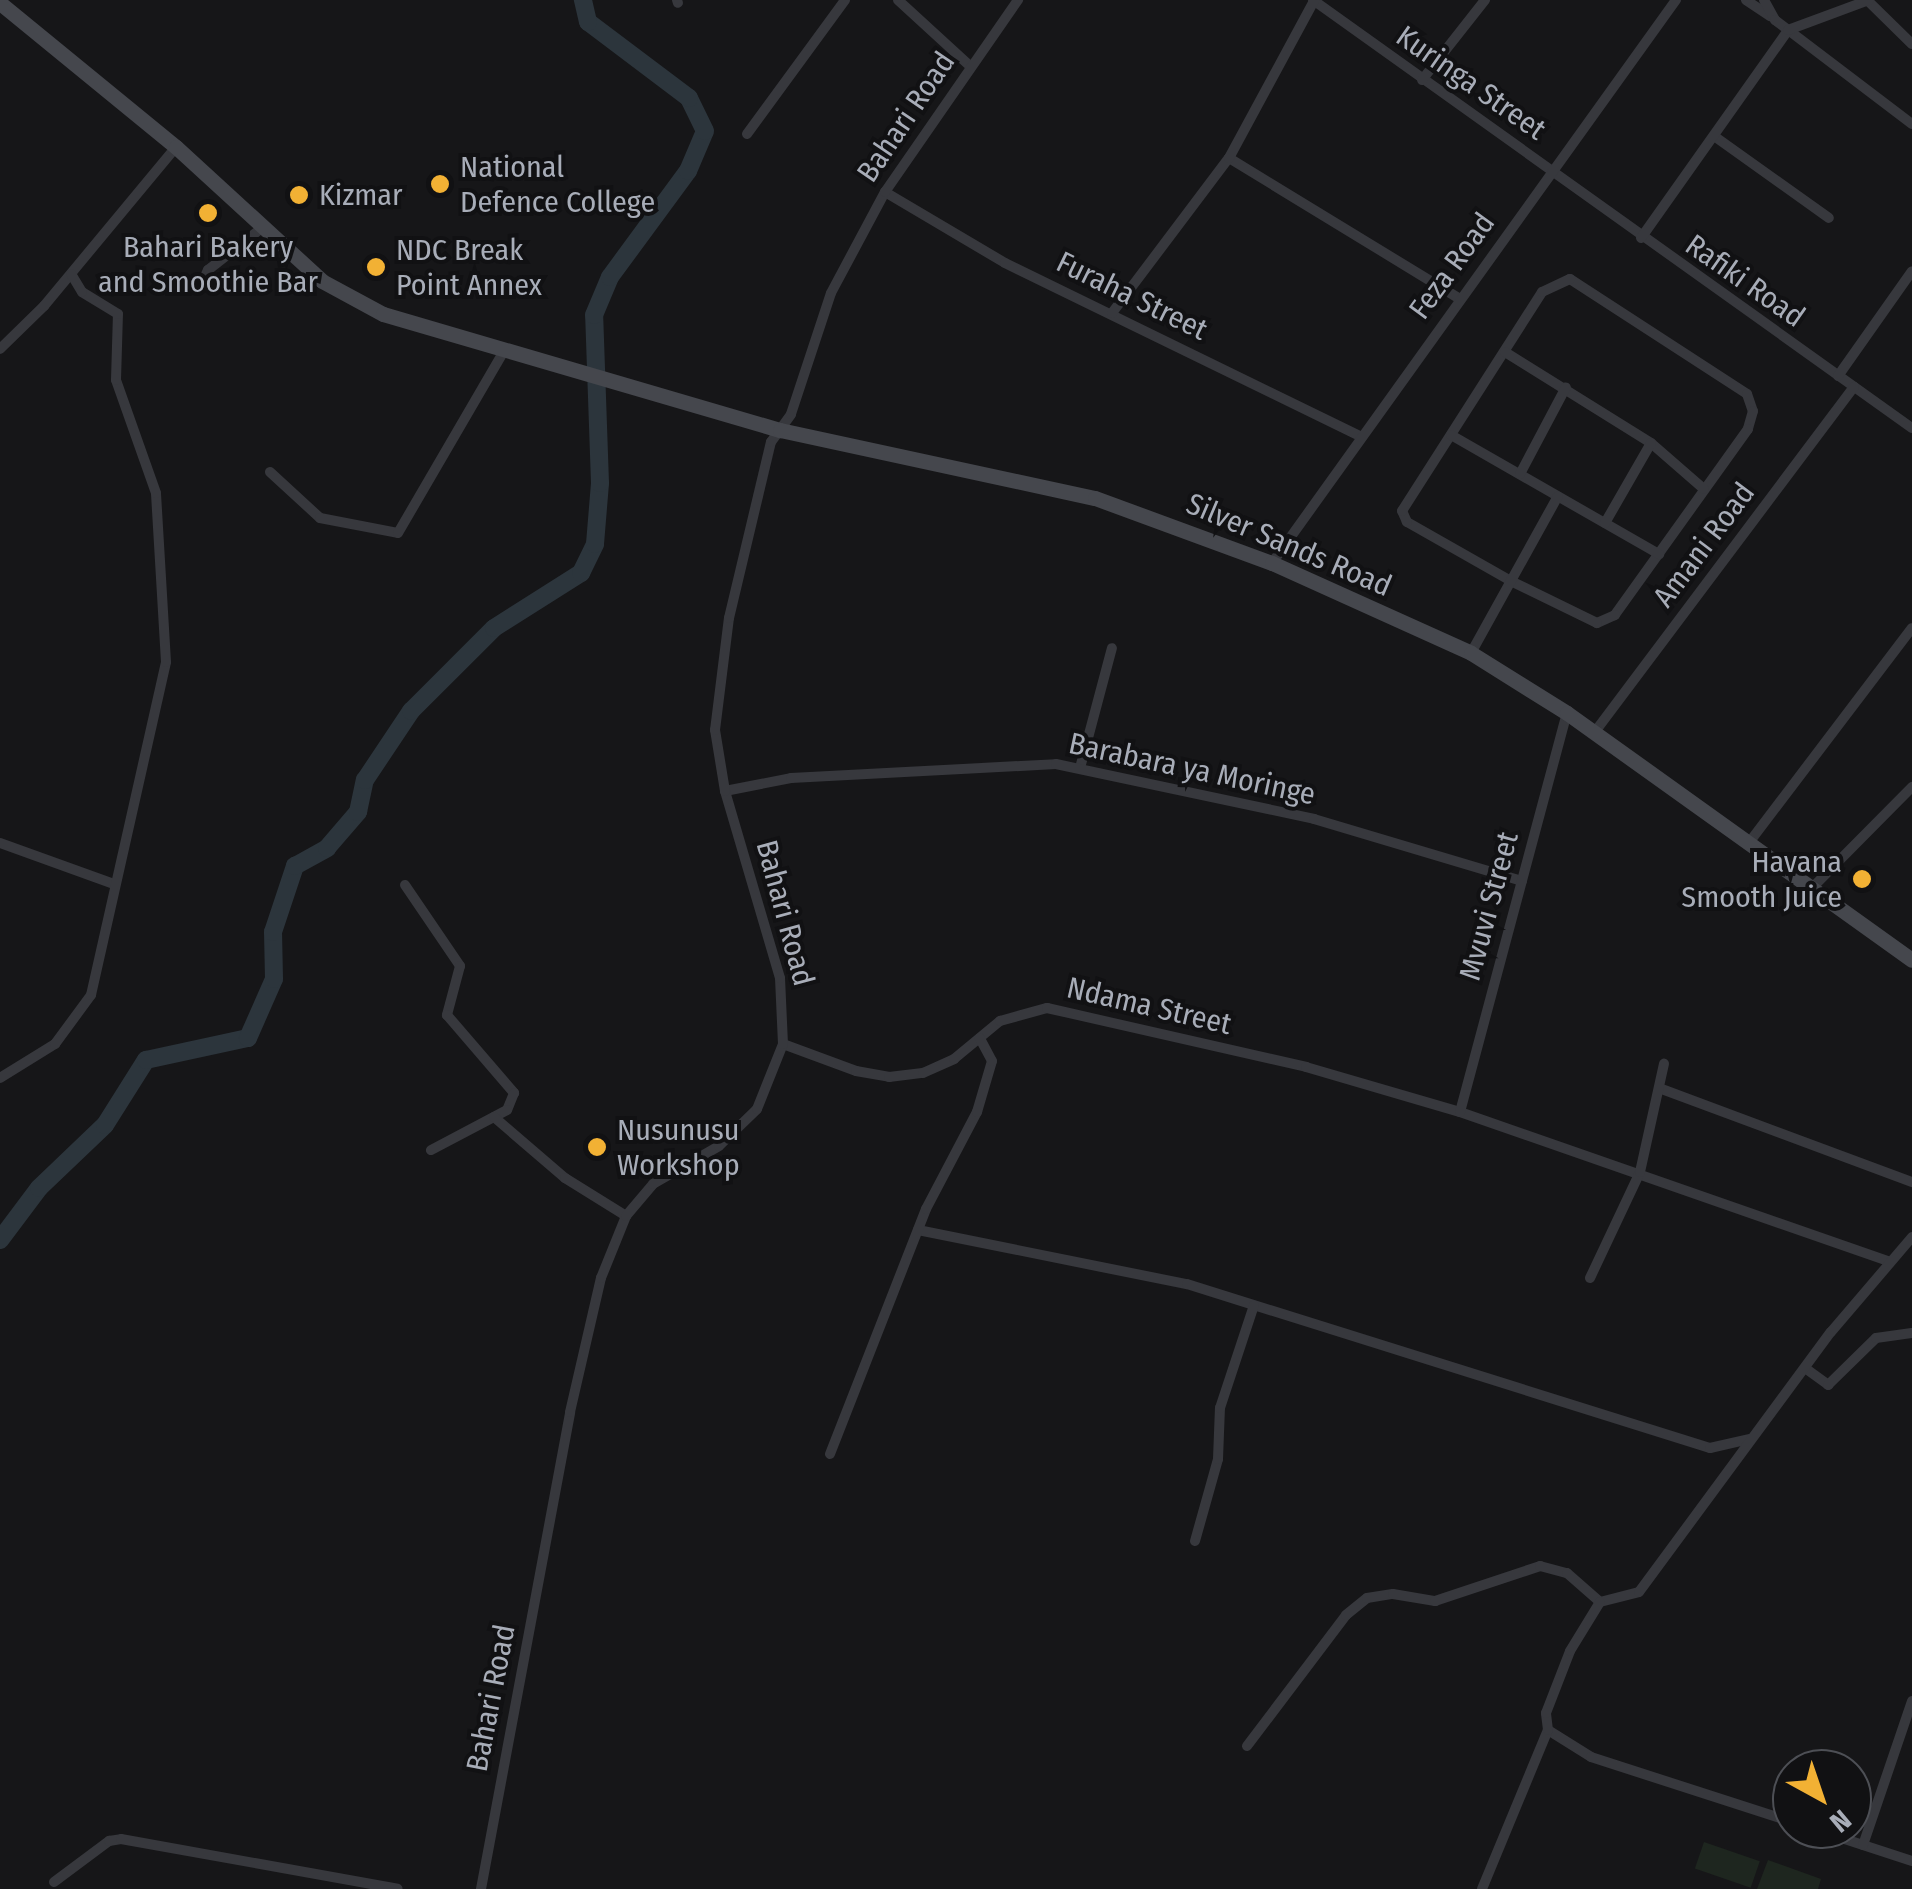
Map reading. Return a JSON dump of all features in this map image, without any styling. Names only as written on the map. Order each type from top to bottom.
[{"type":"street","points":[[747,134],[845,0]]},
{"type":"street","points":[[898,0],[970,66]]},
{"type":"street","name":"Bahari Road","points":[[480,1889],[579,1366],[626,1216],[653,1184],[718,1146],[757,1110],[783,1044],[780,978],[725,790],[715,730],[717,692],[753,513],[831,293],[885,192],[1018,0]]},
{"type":"street","points":[[1112,313],[1228,158],[1314,0]]},
{"type":"street","name":"Kuringa Street","points":[[1314,0],[1552,171]]},
{"type":"street","name":"Feza Road","points":[[1272,563],[1458,298],[1676,0]]},
{"type":"street","points":[[1746,0],[1912,124]]},
{"type":"street","points":[[1764,0],[1774,20]]},
{"type":"street","points":[[1641,238],[1788,30],[1868,0],[1912,44]]},
{"type":"street","points":[[1422,80],[1483,1]]},
{"type":"street","name":"Silver Sands Road","points":[[0,3],[176,147],[322,281],[383,314],[780,430],[1095,498],[1272,563],[1471,654],[1594,733],[1912,960]]},
{"type":"street","points":[[1714,136],[1829,218]]},
{"type":"street","points":[[2,341],[71,274],[176,147]]},
{"type":"street","points":[[1228,158],[1458,298]]},
{"type":"street","name":"Rafiki Road","points":[[1552,171],[1912,428]]},
{"type":"street","name":"Furaha Street","points":[[885,192],[959,239],[1362,437]]},
{"type":"street","points":[[203,281],[208,270],[264,227]]},
{"type":"street","points":[[1838,376],[1912,271]]},
{"type":"street","points":[[0,1078],[55,1044],[78,1020],[91,995],[166,662],[156,493],[116,380],[118,314],[82,292],[71,274]]},
{"type":"street","points":[[1570,279],[1747,394],[1753,411],[1748,429],[1659,554],[1604,622],[1590,622],[1511,582],[1404,517],[1405,500],[1505,352],[1547,286],[1570,279]]},
{"type":"street","points":[[270,472],[320,518],[398,532],[493,379],[504,349]]},
{"type":"street","points":[[1505,352],[1566,386],[1651,443],[1704,489]]},
{"type":"street","points":[[1520,474],[1566,386]]},
{"type":"street","name":"Amani Road","points":[[1594,733],[1854,387]]},
{"type":"street","points":[[1450,435],[1659,554]]},
{"type":"street","points":[[1605,523],[1651,443]]},
{"type":"street","points":[[1471,654],[1558,496]]},
{"type":"street","points":[[1748,844],[1910,635]]},
{"type":"street","points":[[1080,768],[1112,648]]},
{"type":"street","name":"Mvuvi Street","points":[[1460,1112],[1566,714]]},
{"type":"street","name":"Barabara ya Moringe","points":[[725,790],[791,778],[1080,768],[1314,819],[1522,881]]},
{"type":"street","points":[[1811,888],[1912,787]]},
{"type":"street","points":[[0,843],[114,884]]},
{"type":"street","points":[[404,885],[436,923],[460,966],[447,1015],[513,1087],[511,1105],[432,1150]]},
{"type":"street","name":"Ndama Street","points":[[783,1044],[890,1077],[923,1073],[1022,1011],[1047,1008],[1306,1067],[1460,1112],[1890,1262]]},
{"type":"street","points":[[830,1454],[918,1230],[960,1152],[990,1074],[991,1054],[980,1038]]},
{"type":"street","points":[[1590,1278],[1640,1172],[1664,1064]]},
{"type":"street","points":[[1659,1088],[1912,1182]]},
{"type":"street","points":[[494,1118],[565,1178],[626,1216]]},
{"type":"street","points":[[918,1230],[1096,1263],[1254,1305],[1710,1448],[1755,1436]]},
{"type":"street","points":[[1482,1889],[1548,1730],[1546,1713],[1570,1651],[1600,1602],[1630,1596],[1654,1578],[1804,1368],[1912,1236]]},
{"type":"street","points":[[1195,1541],[1218,1459],[1220,1408],[1254,1305]]},
{"type":"street","points":[[1804,1368],[1828,1385],[1876,1338],[1912,1333]]},
{"type":"street","points":[[1247,1746],[1346,1615],[1366,1598],[1393,1594],[1435,1602],[1540,1566],[1567,1573],[1600,1602]]},
{"type":"street","points":[[1872,1818],[1912,1700]]},
{"type":"street","points":[[1548,1730],[1591,1758],[1772,1816]]},
{"type":"street","points":[[54,1882],[109,1841],[122,1840],[398,1889]]},
{"type":"street","points":[[1872,1847],[1912,1861]]},
{"type":"shaded area","points":[[1704,1842],[1760,1861],[1751,1888],[1695,1868]]},
{"type":"shaded area","points":[[1768,1860],[1821,1879],[1818,1889],[1757,1889]]},
{"type":"waterway","points":[[0,1240],[39,1188],[105,1125],[146,1060],[248,1038],[274,979],[273,932],[295,866],[327,848],[358,812],[365,780],[411,711],[494,628],[581,573],[595,544],[600,483],[594,315],[610,277],[688,171],[705,131],[689,98],[588,22],[583,0]]},
{"type":"place","name":"National Defence College","points":[[440,184]]},
{"type":"place","name":"Kizmar","points":[[299,195]]},
{"type":"place","name":"Bahari Bakery and Smoothie Bar","points":[[208,213]]},
{"type":"place","name":"NDC Break Point Annex","points":[[376,267]]},
{"type":"place","name":"Havana Smooth Juice","points":[[1862,879]]},
{"type":"place","name":"Nusunusu Workshop","points":[[597,1147]]}]
